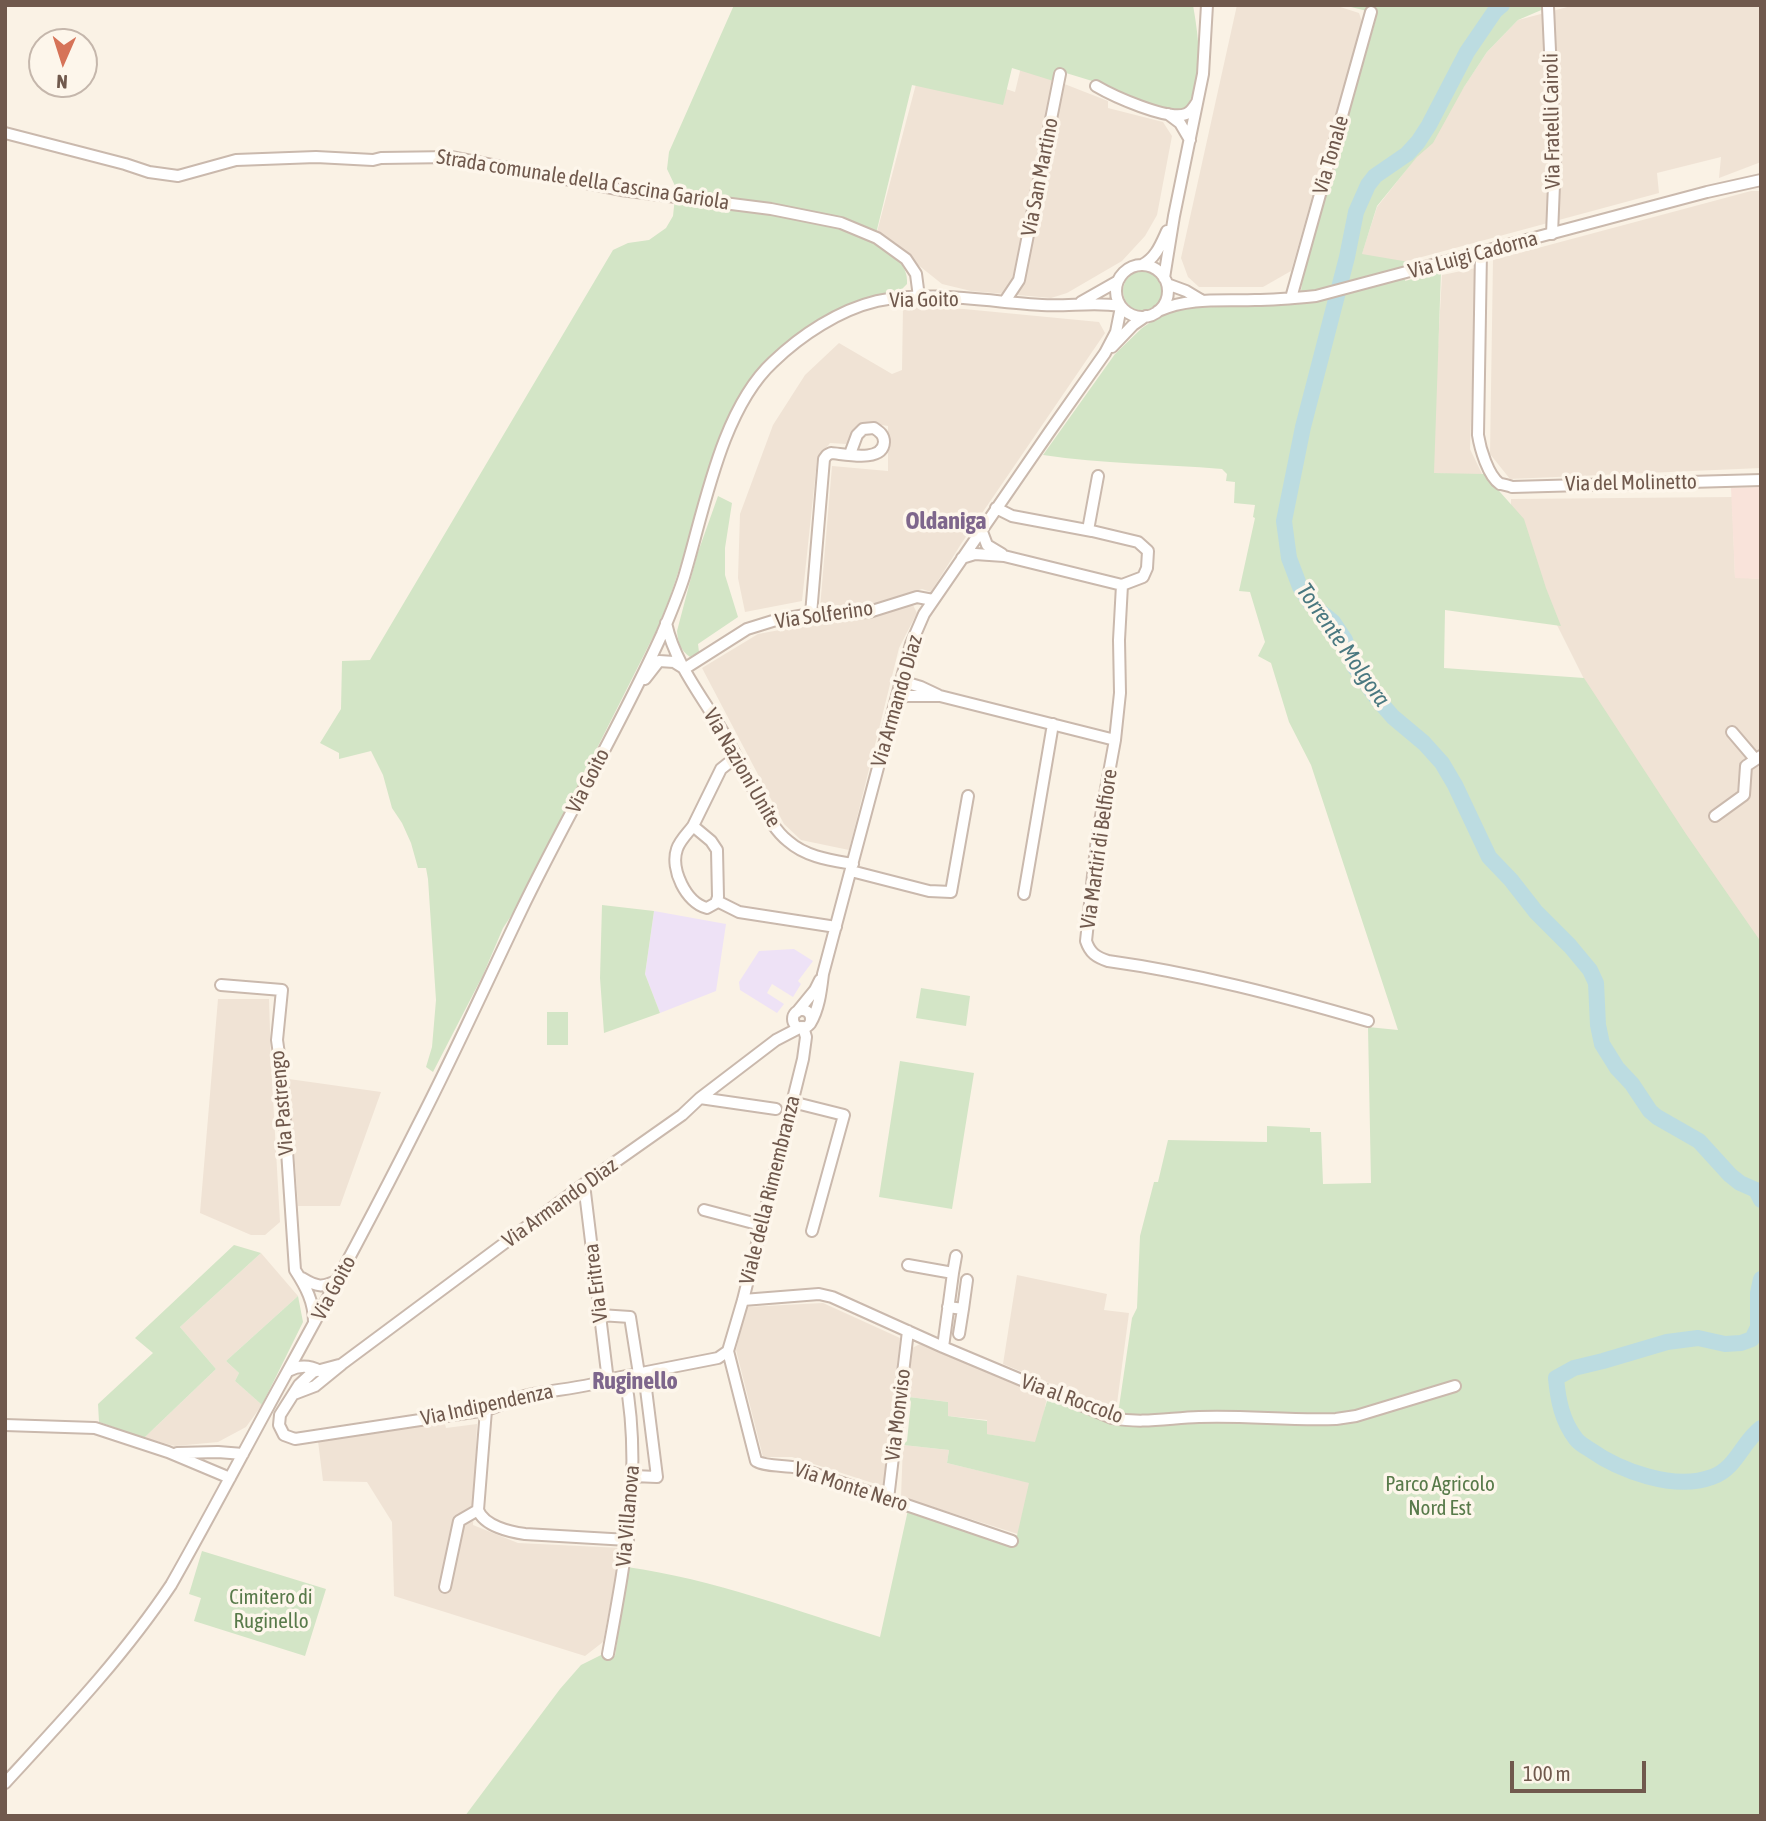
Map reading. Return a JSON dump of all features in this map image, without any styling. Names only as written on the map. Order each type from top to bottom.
[{"type":"street","points":[[1202,5],[1206,29]]},
{"type":"street","points":[[1174,216],[1150,261],[1127,269],[1118,281],[1116,294],[1121,306],[1131,315],[1146,316],[1158,311],[1167,298],[1165,281],[1174,216],[1205,60],[1208,5]]},
{"type":"street","name":"Via Fratelli Cairoli","points":[[1548,7],[1555,160],[1552,234]]},
{"type":"street","name":"Via Tonale","points":[[1291,298],[1371,12]]},
{"type":"street","name":"Via San Martino","points":[[1005,301],[1019,280],[1060,74]]},
{"type":"street","points":[[1096,86],[1119,99],[1168,114],[1185,114],[1198,102]]},
{"type":"street","points":[[1168,114],[1184,129],[1190,140]]},
{"type":"street","name":"Strada comunale della Cascina Gariola","points":[[5,133],[125,163],[149,172],[178,176],[236,160],[453,157],[621,190],[813,216],[860,230],[894,249],[906,259],[916,274],[919,297]]},
{"type":"street","name":"Via Luigi Cadorna","points":[[1158,311],[1200,300],[1258,300],[1330,293],[1761,178]]},
{"type":"street","name":"Via del Molinetto","points":[[1481,252],[1479,445],[1494,477],[1501,484],[1512,487],[1761,480]]},
{"type":"street","points":[[1142,265],[1154,268],[1165,281]]},
{"type":"street","points":[[1019,280],[1022,294],[1030,304]]},
{"type":"street","name":"Via Goito","points":[[1077,304],[1118,281]]},
{"type":"street","name":"Via Luigi Cadorna","points":[[1165,281],[1200,300]]},
{"type":"street","name":"Via Goito","points":[[5,1783],[152,1614],[171,1585],[339,1280],[666,623],[683,581],[722,451],[736,415],[750,390],[769,365],[793,345],[831,320],[878,301],[919,297],[1059,306],[1096,303],[1121,306]]},
{"type":"street","name":"Via Armando Diaz","points":[[288,1371],[299,1367],[318,1371],[342,1364],[584,1184],[682,1115],[776,1040],[804,1026],[814,1016],[895,702],[911,645],[924,614],[1105,354],[1116,332],[1121,306]]},
{"type":"street","name":"Via Armando Diaz","points":[[1105,354],[1146,316]]},
{"type":"street","points":[[811,614],[824,459],[831,453],[850,454]]},
{"type":"street","points":[[1088,530],[1098,476]]},
{"type":"street","points":[[962,558],[975,554],[1004,556],[1122,585],[1143,577],[1148,551],[1138,542],[1012,516],[996,508]]},
{"type":"street","points":[[981,529],[987,545],[1004,556]]},
{"type":"street","name":"Via Martiri di Belfiore","points":[[1122,585],[1120,694],[1094,867],[1086,941],[1088,950],[1108,961],[1218,982],[1367,1021]]},
{"type":"street","name":"Via Solferino","points":[[684,669],[747,629],[776,620],[811,614],[869,612],[917,597],[933,600]]},
{"type":"street","name":"Via Nazioni Unite","points":[[666,623],[671,642],[684,669],[765,812],[786,840],[808,854],[929,891],[951,891],[968,796]]},
{"type":"street","points":[[635,689],[659,661],[674,662],[684,669]]},
{"type":"street","points":[[901,681],[940,696],[1115,740]]},
{"type":"street","points":[[895,702],[905,696],[940,696]]},
{"type":"street","points":[[1024,894],[1053,724]]},
{"type":"street","points":[[1714,816],[1744,795],[1746,766],[1758,758],[1732,732]]},
{"type":"street","points":[[693,826],[711,841],[717,850],[717,901],[710,907],[700,906],[679,878],[677,850],[693,826],[721,769],[736,757]]},
{"type":"street","points":[[717,901],[739,912],[836,927]]},
{"type":"street","name":"Via Armando Diaz","points":[[776,1040],[815,990],[823,974]]},
{"type":"street","name":"Via Pastrengo","points":[[220,985],[282,990],[277,1040],[282,1076],[295,1270],[310,1296],[314,1325]]},
{"type":"street","points":[[795,1014],[794,1022],[804,1026]]},
{"type":"street","name":"Viale della Rimembranza","points":[[728,1352],[792,1102],[806,1041],[804,1026]]},
{"type":"street","points":[[701,1098],[776,1109]]},
{"type":"street","points":[[792,1102],[844,1115],[812,1231]]},
{"type":"street","name":"Via Eritrea","points":[[584,1184],[608,1381]]},
{"type":"street","points":[[704,1210],[761,1225]]},
{"type":"street","points":[[943,1347],[956,1256]]},
{"type":"street","points":[[908,1265],[953,1273]]},
{"type":"street","points":[[299,1276],[319,1286],[339,1280]]},
{"type":"street","points":[[959,1334],[968,1280]]},
{"type":"street","name":"Via al Roccolo","points":[[743,1300],[819,1294],[850,1303],[943,1347],[1112,1418],[1142,1422],[1199,1417],[1336,1419],[1356,1416],[1455,1386]]},
{"type":"street","points":[[948,1307],[963,1309]]},
{"type":"street","points":[[600,1315],[630,1317],[657,1477],[633,1476]]},
{"type":"street","name":"Via Monviso","points":[[888,1499],[908,1331]]},
{"type":"street","points":[[303,1344],[306,1359],[318,1371]]},
{"type":"street","name":"Via Indipendenza","points":[[318,1371],[304,1379],[282,1410],[278,1422],[286,1437],[292,1439],[486,1410],[526,1395],[600,1384],[718,1357],[728,1352]]},
{"type":"street","name":"Via Monte Nero","points":[[728,1352],[756,1461],[761,1464],[799,1468],[1012,1541]]},
{"type":"street","name":"Via Villanova","points":[[608,1654],[628,1540],[634,1460],[625,1377]]},
{"type":"street","points":[[281,1384],[294,1394]]},
{"type":"street","points":[[486,1410],[478,1510],[485,1521],[516,1532],[628,1540]]},
{"type":"street","points":[[5,1424],[95,1429],[167,1452],[230,1478]]},
{"type":"street","points":[[167,1452],[243,1454]]},
{"type":"street","points":[[209,1469],[218,1452]]},
{"type":"street","points":[[445,1587],[459,1521],[478,1510]]},
{"type":"shaded area","points":[[1237,5],[1334,5],[1359,13],[1362,22],[1291,271],[1263,287],[1199,287],[1188,277],[1181,258]]},
{"type":"shaded area","points":[[1575,5],[1761,5],[1761,162],[1719,178],[1721,157],[1657,173],[1659,193],[1355,275],[1377,207],[1422,150],[1487,52],[1518,20]]},
{"type":"shaded area","points":[[1021,67],[1108,101],[1108,108],[1163,122],[1172,136],[1157,215],[1145,236],[1122,261],[1067,293],[1051,298],[971,291],[942,284],[877,232],[916,84],[1006,89],[1015,92]]},
{"type":"shaded area","points":[[1751,191],[1761,191],[1761,468],[1510,479],[1490,454],[1493,260]]},
{"type":"shaded area","points":[[1476,268],[1470,449],[1483,476],[1431,473],[1442,275]]},
{"type":"shaded area","points":[[903,307],[964,309],[1099,322],[1105,333],[931,592],[922,589],[868,607],[820,608],[832,466],[888,471],[888,426],[869,423],[846,444],[830,443],[817,460],[802,601],[745,612],[738,578],[740,514],[773,425],[805,375],[839,343],[892,374],[902,370]]},
{"type":"shaded area","points":[[1761,487],[1761,579],[1735,578],[1731,488]]},
{"type":"shaded area","points":[[1732,497],[1735,577],[1761,579],[1761,950],[1602,715],[1547,605],[1509,601],[1511,499]]},
{"type":"shaded area","points":[[912,603],[917,613],[899,648],[849,850],[801,840],[784,824],[702,668],[758,634],[839,619],[867,619]]},
{"type":"shaded area","points":[[654,911],[726,924],[716,991],[660,1013],[645,974]]},
{"type":"shaded area","points":[[794,949],[813,961],[798,981],[801,984],[793,997],[772,984],[767,993],[784,1004],[777,1013],[740,990],[739,982],[759,951]]},
{"type":"shaded area","points":[[218,999],[269,999],[280,1222],[265,1235],[251,1235],[200,1213]]},
{"type":"shaded area","points":[[289,1079],[381,1092],[340,1206],[298,1206]]},
{"type":"shaded area","points":[[261,1253],[298,1296],[226,1361],[239,1373],[235,1381],[262,1405],[246,1427],[218,1442],[175,1446],[144,1438],[216,1369],[180,1327]]},
{"type":"shaded area","points":[[1017,1275],[1107,1294],[1104,1310],[1129,1313],[1116,1411],[1003,1364]]},
{"type":"shaded area","points":[[823,1303],[900,1338],[885,1487],[792,1457],[763,1457],[736,1350],[746,1307]]},
{"type":"shaded area","points":[[920,1344],[1047,1397],[1038,1443],[986,1434],[987,1420],[948,1416],[948,1402],[909,1397],[912,1348]]},
{"type":"shaded area","points":[[444,1420],[446,1428],[477,1424],[473,1525],[518,1543],[621,1548],[603,1642],[585,1656],[394,1596],[392,1522],[367,1482],[323,1481],[318,1441]]},
{"type":"shaded area","points":[[903,1445],[949,1450],[947,1463],[1031,1483],[1021,1535],[901,1497]]},
{"type":"green space","points":[[734,5],[1193,5],[1199,62],[1194,90],[1181,114],[1135,103],[1102,84],[1066,73],[1063,84],[1012,68],[1003,105],[912,85],[874,242],[901,264],[905,270],[907,284],[901,290],[868,297],[826,316],[795,336],[752,376],[736,402],[658,627],[517,907],[503,928],[483,975],[433,1072],[426,1067],[432,1047],[436,1000],[426,868],[418,868],[411,843],[392,808],[383,775],[371,751],[339,759],[339,753],[320,743],[341,709],[342,661],[370,660],[613,250],[628,243],[649,240],[666,228],[673,216],[676,188],[667,169],[669,152]]},
{"type":"green space","name":"Parco Agricolo Nord Est","points":[[1343,5],[1553,5],[1518,20],[1487,52],[1433,143],[1417,157],[1377,206],[1362,254],[1409,262],[1405,281],[1441,271],[1434,473],[1484,474],[1524,519],[1561,626],[1445,610],[1444,668],[1584,678],[1686,834],[1761,942],[1761,1816],[465,1816],[581,1665],[601,1655],[615,1656],[627,1567],[691,1579],[880,1637],[908,1510],[1016,1540],[1029,1483],[947,1463],[949,1450],[903,1445],[907,1441],[911,1402],[909,1397],[948,1402],[948,1416],[987,1421],[987,1434],[1035,1442],[1049,1394],[1114,1418],[1119,1407],[1132,1318],[1137,1308],[1140,1236],[1154,1182],[1158,1182],[1168,1140],[1267,1142],[1267,1126],[1310,1128],[1310,1132],[1321,1132],[1323,1184],[1371,1183],[1368,1027],[1398,1030],[1311,765],[1289,722],[1271,663],[1258,656],[1265,642],[1250,592],[1239,591],[1255,518],[1255,505],[1234,503],[1235,482],[1226,481],[1227,474],[1222,469],[1043,455],[1115,354],[1142,328],[1160,316],[1185,308],[1299,304],[1303,277],[1377,15]]},
{"type":"green space","points":[[1143,271],[1157,277],[1163,291],[1157,305],[1143,311],[1129,305],[1123,291],[1129,277]]},
{"type":"green space","points":[[718,496],[732,503],[725,548],[725,575],[738,617],[698,644],[699,652],[690,657],[680,646],[677,631],[697,555]]},
{"type":"green space","points":[[602,905],[654,911],[645,974],[660,1013],[604,1033],[600,978]]},
{"type":"green space","points":[[921,988],[970,996],[966,1026],[916,1018]]},
{"type":"green space","points":[[547,1012],[568,1012],[568,1045],[547,1045]]},
{"type":"green space","points":[[900,1061],[974,1073],[952,1209],[879,1197]]},
{"type":"green space","points":[[234,1245],[261,1253],[180,1327],[216,1369],[144,1438],[99,1422],[98,1404],[153,1353],[135,1338]]},
{"type":"green space","points":[[298,1296],[303,1322],[262,1405],[235,1381],[239,1373],[226,1361]]},
{"type":"green space","name":"Cimitero di Ruginello","points":[[202,1551],[326,1589],[305,1656],[194,1621],[201,1598],[189,1594]]},
{"type":"waterway","name":"Torrente Molgora","points":[[1502,5],[1467,52],[1418,142],[1407,154],[1375,176],[1356,212],[1303,427],[1284,521],[1289,558],[1300,587],[1311,604],[1333,622],[1345,640],[1354,666],[1379,701],[1442,763],[1489,857],[1590,970],[1596,983],[1598,1025],[1602,1044],[1617,1068],[1632,1084],[1650,1111],[1699,1141],[1730,1175],[1756,1190],[1761,1200]]},
{"type":"waterway","name":"Torrente Molgora","points":[[1761,1279],[1758,1293],[1758,1327],[1752,1339],[1725,1344],[1698,1338],[1667,1342],[1574,1368],[1556,1378],[1564,1418],[1577,1440],[1616,1465],[1648,1476],[1681,1482],[1712,1477],[1727,1468],[1761,1428]]},
{"type":"district","name":"Oldaniga","points":[[946,521]]},
{"type":"district","name":"Ruginello","points":[[635,1381]]}]
